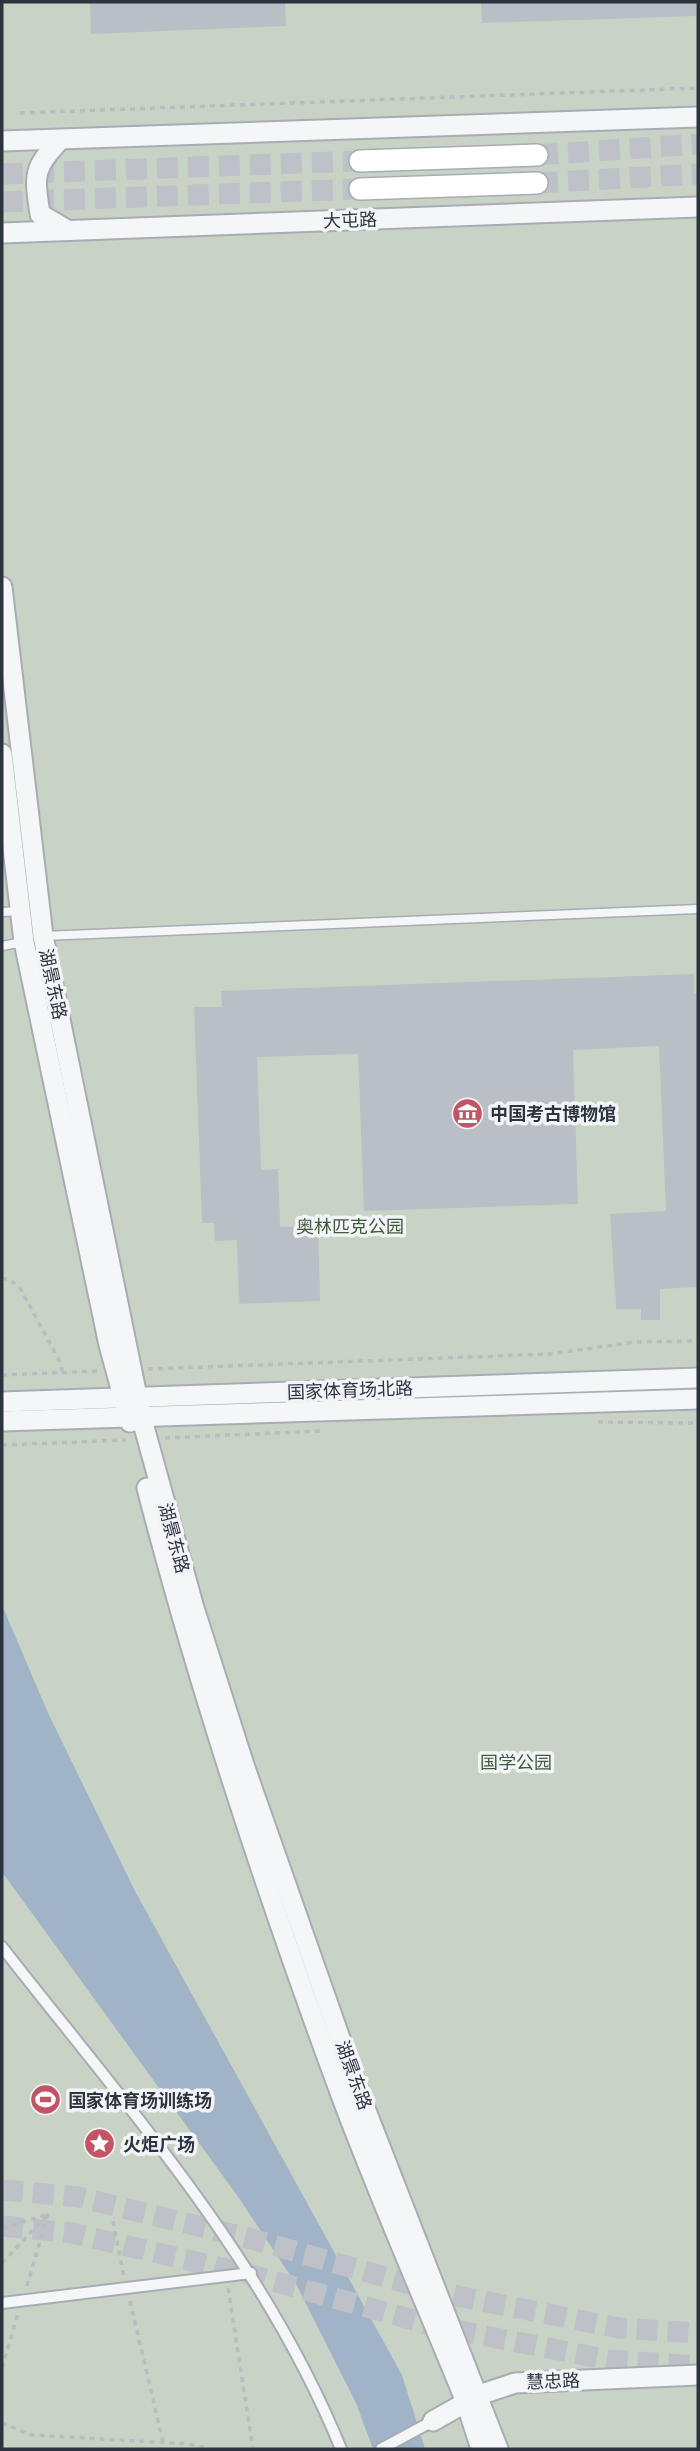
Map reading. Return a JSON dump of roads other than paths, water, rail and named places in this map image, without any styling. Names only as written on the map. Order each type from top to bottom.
[{"type":"main road","points":[[360,161],[537,155]]},
{"type":"main road","name":"大屯路","points":[[360,189],[537,183]]},
{"type":"street","points":[[2,141],[698,117]]},
{"type":"street","points":[[60,140],[39,162],[37,190],[40,214],[68,230]]},
{"type":"street","name":"大屯路","points":[[2,233],[698,208]]},
{"type":"street","name":"湖景东路","points":[[2,587],[34,939],[123,1370],[141,1439],[178,1610],[227,1769],[345,2105],[473,2399],[498,2449]]},
{"type":"street","name":"湖景东路","points":[[2,754],[11,911],[34,939]]},
{"type":"street","name":"国家体育场北路","points":[[2,1421],[133,1407],[698,1378]]},
{"type":"street","name":"国家体育场北路","points":[[2,1402],[133,1407],[698,1399]]},
{"type":"street","points":[[2,1947],[192,2186],[251,2273],[289,2335],[341,2449]]},
{"type":"street","points":[[2,2303],[251,2273]]},
{"type":"street","name":"慧忠路","points":[[381,2449],[473,2399],[515,2383],[698,2375]]},
{"type":"street","name":"湖景东路","points":[[473,2399],[481,2449]]},
{"type":"lane","points":[[2,946],[34,939],[698,909]]},
{"type":"water","points":[[2,1605],[48,1713],[135,1891],[402,2375],[425,2449],[373,2449],[356,2403],[296,2284],[239,2198],[2,1872]]},
{"type":"tunnel","points":[[537,155],[698,144]]},
{"type":"tunnel","points":[[2,174],[360,161]]},
{"type":"tunnel","points":[[537,183],[698,174]]},
{"type":"tunnel","points":[[2,202],[360,189]]},
{"type":"tunnel","points":[[2,2190],[78,2197],[252,2239],[437,2292],[619,2328],[698,2333]]},
{"type":"tunnel","points":[[2,2226],[72,2233],[248,2274],[435,2326],[610,2360],[698,2366]]},
{"type":"place","name":"中国考古博物馆","points":[[467,1113]]},
{"type":"place","name":"国家体育场训练场","points":[[45,2100]]},
{"type":"place","name":"火炬广场","points":[[100,2144]]},
{"type":"park label","name":"奥林匹克公园","points":[[350,1226]]},
{"type":"park label","name":"国学公园","points":[[516,1762]]}]
